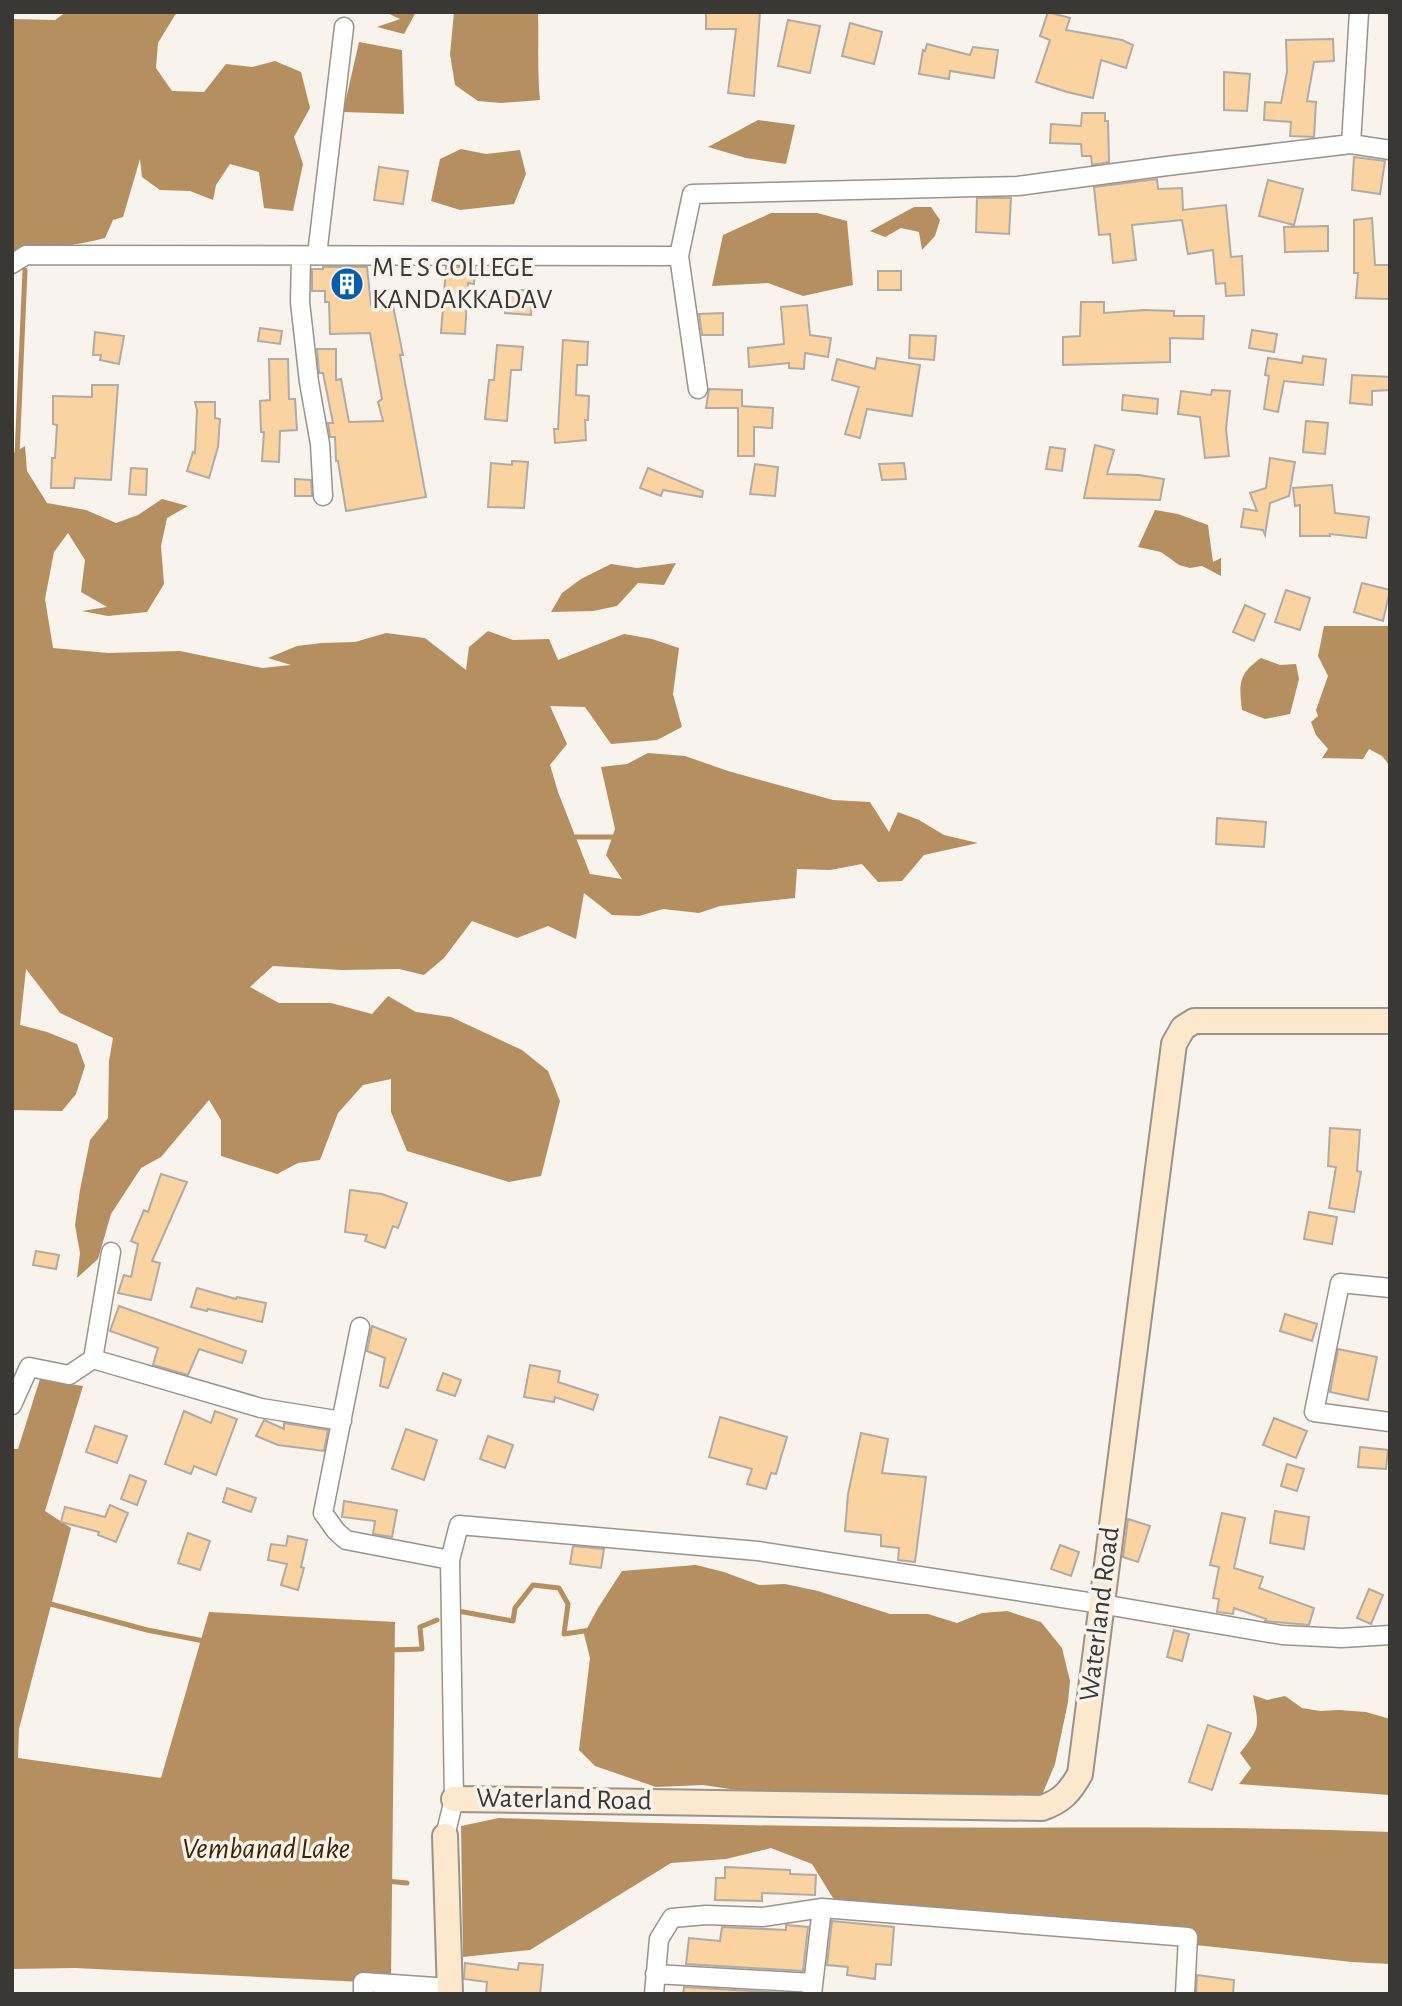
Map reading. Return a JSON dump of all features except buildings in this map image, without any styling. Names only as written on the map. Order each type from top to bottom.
[{"type":"main road","name":"Waterland Road","points":[[454,1799],[1042,1808],[1070,1793],[1080,1774],[1174,1044],[1183,1028],[1194,1021],[1202,1020],[1390,1021]]},
{"type":"main road","name":"Waterland Road","points":[[446,1836],[450,1991]]},
{"type":"street","points":[[1351,144],[1359,12]]},
{"type":"street","points":[[323,496],[320,444],[309,383],[300,302],[344,27]]},
{"type":"street","points":[[698,388],[679,256],[692,194],[1018,186],[1351,144],[1390,150]]},
{"type":"street","points":[[12,264],[26,255],[679,256]]},
{"type":"street","points":[[12,1405],[29,1367],[69,1375],[93,1359],[111,1252]]},
{"type":"street","points":[[1390,1288],[1340,1283],[1314,1412],[1390,1422]]},
{"type":"street","points":[[360,1327],[323,1513],[346,1540],[450,1560]]},
{"type":"street","points":[[93,1359],[261,1408],[342,1421]]},
{"type":"street","points":[[446,1836],[454,1799],[450,1560],[459,1525],[758,1552],[1101,1604],[1282,1635],[1342,1638],[1390,1635]]},
{"type":"street","points":[[655,1974],[813,1988],[822,1908]]},
{"type":"street","points":[[654,1994],[659,1939],[671,1918],[706,1914],[762,1917],[822,1908],[1188,1937],[1185,1994]]},
{"type":"street","points":[[363,1994],[363,1982],[450,1991]]},
{"type":"water","points":[[66,12],[179,12],[158,43],[156,68],[172,91],[204,92],[226,64],[252,67],[275,61],[301,72],[310,108],[294,137],[303,164],[293,211],[264,208],[259,172],[230,164],[216,185],[213,200],[190,191],[160,190],[142,177],[140,159],[123,217],[113,220],[105,238],[12,257],[12,19],[55,20]]},
{"type":"water","points":[[385,12],[416,12],[404,34],[377,27],[400,19]]},
{"type":"water","points":[[454,12],[538,12],[540,100],[501,103],[478,101],[455,85],[450,54]]},
{"type":"water","points":[[359,42],[402,50],[404,114],[343,112]]},
{"type":"water","points":[[758,120],[795,125],[786,164],[746,158],[708,147]]},
{"type":"water","points":[[461,149],[486,154],[520,150],[526,174],[514,204],[460,210],[431,201],[440,159]]},
{"type":"water","points":[[914,207],[931,207],[940,220],[935,236],[922,250],[919,232],[901,228],[885,237],[870,231]]},
{"type":"water","points":[[771,213],[817,213],[847,221],[853,285],[803,296],[768,283],[712,286],[723,235]]},
{"type":"water","points":[[25,446],[27,471],[47,503],[86,510],[116,523],[138,515],[162,499],[188,506],[167,518],[161,546],[164,584],[147,612],[108,616],[82,611],[107,607],[81,592],[85,560],[68,533],[54,552],[45,599],[53,648],[108,653],[180,651],[262,668],[291,665],[268,658],[297,646],[355,642],[386,633],[425,638],[466,670],[469,647],[488,631],[513,640],[549,639],[558,660],[624,634],[679,648],[673,694],[682,727],[657,740],[611,744],[585,707],[550,706],[567,744],[550,765],[590,874],[622,879],[606,855],[615,829],[601,767],[627,764],[648,753],[685,756],[728,771],[833,800],[870,802],[889,832],[898,812],[919,820],[944,835],[978,843],[924,855],[902,881],[878,882],[862,864],[830,870],[797,869],[795,898],[720,906],[699,913],[663,909],[639,916],[612,915],[584,893],[576,939],[548,926],[517,938],[472,921],[444,958],[424,975],[399,969],[342,970],[273,966],[250,987],[279,1003],[331,1003],[372,1014],[388,996],[416,1012],[451,1017],[522,1050],[548,1071],[560,1101],[541,1176],[509,1182],[407,1151],[391,1112],[391,1079],[363,1085],[338,1113],[320,1160],[298,1163],[277,1174],[221,1156],[221,1120],[209,1100],[161,1157],[141,1168],[111,1214],[98,1259],[77,1278],[80,1253],[75,1225],[80,1190],[90,1140],[108,1118],[109,1061],[113,1038],[60,1013],[26,969],[20,1025],[77,1044],[85,1066],[76,1094],[62,1111],[12,1110],[12,454]]},
{"type":"water","points":[[1155,510],[1178,514],[1208,525],[1213,562],[1221,558],[1221,576],[1202,566],[1190,568],[1179,565],[1161,552],[1138,547]]},
{"type":"water","points":[[676,563],[664,585],[638,583],[617,606],[593,611],[551,612],[562,593],[581,579],[611,564],[637,568]]},
{"type":"water","points":[[1324,626],[1390,626],[1390,766],[1382,756],[1369,749],[1363,759],[1322,758],[1328,749],[1316,735],[1311,722],[1318,716],[1316,710],[1328,676],[1318,656]]},
{"type":"water","points":[[1261,658],[1280,665],[1296,664],[1299,679],[1290,714],[1265,719],[1242,710],[1242,680],[1248,669]]},
{"type":"water","name":"Vembanad Lake","points":[[40,1379],[83,1386],[45,1511],[71,1528],[19,1729],[18,1758],[161,1778],[209,1612],[395,1622],[391,1980],[363,1982],[75,1968],[12,1969],[12,1449],[18,1449]]},
{"type":"water","points":[[696,1565],[759,1585],[785,1584],[818,1591],[890,1614],[928,1614],[957,1623],[982,1613],[1007,1611],[1041,1622],[1062,1648],[1070,1681],[1055,1764],[1042,1795],[828,1798],[807,1791],[778,1796],[703,1785],[656,1787],[595,1766],[579,1750],[590,1658],[584,1634],[622,1571]]},
{"type":"water","points":[[1253,1695],[1267,1700],[1285,1696],[1302,1708],[1366,1712],[1390,1719],[1390,1795],[1239,1784],[1251,1768],[1240,1753],[1257,1726]]},
{"type":"water","points":[[499,1818],[793,1826],[1202,1828],[1390,1832],[1390,1964],[838,1906],[812,1864],[771,1848],[726,1859],[671,1863],[530,1950],[463,1957],[461,1826]]},
{"type":"waterway","points":[[17,456],[25,270]]},
{"type":"waterway","points":[[569,837],[619,837]]},
{"type":"waterway","points":[[458,1611],[513,1621],[515,1608],[533,1585],[559,1588],[568,1604],[564,1634],[591,1630]]},
{"type":"waterway","points":[[47,1603],[147,1630],[204,1641]]},
{"type":"waterway","points":[[389,1650],[422,1649],[420,1627],[437,1620]]},
{"type":"waterway","points":[[386,1881],[407,1883]]},
{"type":"place","name":"M E S COLLEGE KANDAKKADAV","points":[[347,284]]}]
